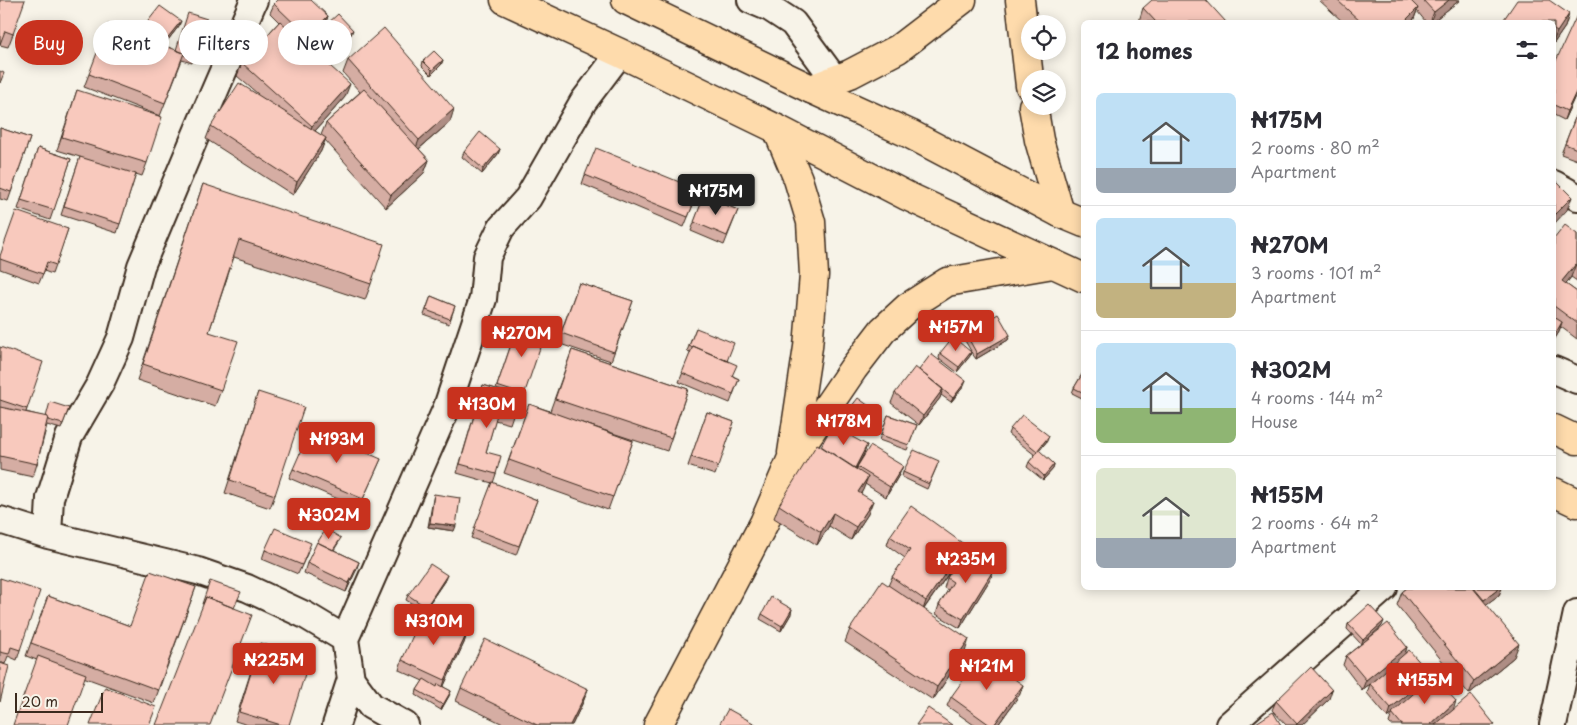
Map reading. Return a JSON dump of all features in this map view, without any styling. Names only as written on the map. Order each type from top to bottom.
[{"type":"main road","points":[[505,0],[620,53],[908,196],[1081,277]]},
{"type":"main road","points":[[626,0],[823,84],[910,134],[1072,218]]},
{"type":"main road","points":[[823,84],[850,74],[898,49],[962,0]]},
{"type":"main road","points":[[1020,0],[1028,70]]},
{"type":"main road","points":[[1035,115],[1039,140],[1072,218]]},
{"type":"main road","points":[[777,130],[798,180],[811,222],[814,275],[808,347],[791,460]]},
{"type":"main road","points":[[658,725],[764,523],[791,460],[883,330],[908,307],[947,282],[1053,264]]},
{"type":"main road","points":[[1556,430],[1577,440]]},
{"type":"main road","points":[[1556,493],[1577,503]]},
{"type":"street","points":[[48,535],[50,498],[69,437],[100,384],[121,338],[141,266],[254,0]]},
{"type":"street","points":[[751,0],[770,8],[793,23],[823,84]]},
{"type":"street","points":[[337,723],[351,679],[345,639],[448,407],[483,299],[487,257],[501,228],[528,198],[583,102],[620,53]]},
{"type":"street","points":[[1556,185],[1577,197]]},
{"type":"street","points":[[1556,371],[1577,380]]},
{"type":"street","points":[[0,520],[48,535],[198,571],[247,588],[305,615],[345,639]]},
{"type":"street","points":[[1229,725],[1382,590]]},
{"type":"street","points":[[1552,725],[1577,614]]},
{"type":"street","points":[[351,679],[371,706],[405,725]]},
{"type":"street","points":[[337,723],[371,706]]},
{"type":"building","points":[[0,0],[25,0],[18,20],[15,20],[13,34],[5,31],[0,44]]},
{"type":"building","points":[[278,0],[311,0],[328,16],[324,20],[290,20],[274,4]]},
{"type":"building","points":[[1152,0],[1206,0],[1224,20],[1154,20],[1143,8]]},
{"type":"building","points":[[1337,0],[1410,0],[1418,8],[1406,20],[1359,20]]},
{"type":"building","points":[[1423,0],[1449,0],[1434,12]]},
{"type":"building","points":[[1517,0],[1549,0],[1569,14],[1557,32],[1556,20],[1503,20]]},
{"type":"building","points":[[160,6],[180,20],[169,36],[169,20],[149,20]]},
{"type":"building","points":[[188,13],[207,19],[207,20],[186,20]]},
{"type":"building","points":[[338,14],[344,20],[331,20]]},
{"type":"building","points":[[1577,15],[1577,90],[1567,111],[1556,106],[1556,61]]},
{"type":"building","points":[[278,23],[278,65],[329,65],[350,84],[312,126],[244,65],[268,65],[268,34]]},
{"type":"building","points":[[384,28],[454,109],[419,140],[352,65],[352,56]]},
{"type":"building","points":[[169,47],[179,51],[179,65],[165,103],[89,74],[93,63],[93,65],[169,65]]},
{"type":"building","points":[[434,51],[443,60],[432,70],[423,61]]},
{"type":"building","points":[[0,71],[4,73],[0,83]]},
{"type":"building","points":[[239,83],[326,138],[297,182],[211,126]]},
{"type":"building","points":[[364,89],[429,160],[391,195],[326,123]]},
{"type":"building","points":[[77,90],[162,117],[147,163],[62,137]]},
{"type":"building","points":[[1577,113],[1577,149],[1565,144]]},
{"type":"building","points":[[0,128],[30,138],[11,192],[0,188]]},
{"type":"building","points":[[480,132],[500,149],[483,169],[464,152]]},
{"type":"building","points":[[38,148],[71,159],[54,210],[21,200]]},
{"type":"building","points":[[596,148],[699,190],[688,217],[585,175]]},
{"type":"building","points":[[80,157],[136,174],[120,224],[64,206]]},
{"type":"building","points":[[1556,181],[1572,197],[1556,213]]},
{"type":"building","points":[[203,184],[384,244],[371,284],[239,240],[209,332],[238,341],[221,390],[143,364]]},
{"type":"building","points":[[704,196],[738,210],[727,236],[694,222]]},
{"type":"building","points":[[16,211],[68,229],[56,265],[47,262],[43,274],[0,259]]},
{"type":"building","points":[[1565,225],[1577,234],[1577,265],[1562,281],[1577,292],[1577,323],[1556,307],[1556,236]]},
{"type":"building","points":[[579,283],[633,301],[614,352],[561,333]]},
{"type":"building","points":[[431,296],[455,306],[450,319],[426,310]]},
{"type":"building","points":[[998,314],[1010,335],[977,354],[966,334]]},
{"type":"building","points":[[1556,318],[1562,322],[1556,332]]},
{"type":"building","points":[[519,321],[546,330],[524,395],[497,386]]},
{"type":"building","points":[[696,328],[734,343],[727,361],[689,346]]},
{"type":"building","points":[[953,337],[971,352],[959,367],[940,353]]},
{"type":"building","points":[[693,346],[737,365],[732,376],[739,379],[733,394],[682,373]]},
{"type":"building","points":[[0,347],[43,362],[27,409],[0,400]]},
{"type":"building","points":[[572,350],[688,389],[671,438],[555,399]]},
{"type":"building","points":[[931,354],[966,381],[953,398],[919,370]]},
{"type":"building","points":[[915,367],[943,389],[923,416],[895,393]]},
{"type":"building","points":[[1081,376],[1081,392],[1074,388]]},
{"type":"building","points":[[483,385],[519,396],[513,415],[498,411],[486,452],[501,456],[496,474],[460,464]]},
{"type":"building","points":[[258,392],[304,407],[275,495],[230,480]]},
{"type":"building","points":[[858,398],[869,406],[862,415],[851,407]]},
{"type":"building","points":[[50,402],[69,408],[63,424],[48,420],[48,417],[46,417]]},
{"type":"building","points":[[529,404],[633,441],[613,497],[509,460]]},
{"type":"building","points":[[0,407],[48,417],[37,464],[0,456]]},
{"type":"building","points":[[707,412],[734,422],[719,466],[691,457]]},
{"type":"building","points":[[888,415],[917,425],[909,445],[881,435]]},
{"type":"building","points":[[1022,415],[1049,436],[1037,451],[1010,429]]},
{"type":"building","points":[[832,426],[867,445],[855,468],[821,446]]},
{"type":"building","points":[[311,428],[381,459],[363,499],[293,469]]},
{"type":"building","points":[[817,444],[868,477],[858,492],[873,501],[856,527],[833,513],[821,532],[779,505]]},
{"type":"building","points":[[870,446],[903,466],[890,487],[857,467]]},
{"type":"building","points":[[914,450],[939,461],[929,484],[903,472]]},
{"type":"building","points":[[1039,450],[1054,464],[1044,476],[1029,462]]},
{"type":"building","points":[[492,482],[537,500],[519,546],[474,529]]},
{"type":"building","points":[[434,494],[460,498],[456,526],[430,523]]},
{"type":"building","points":[[911,506],[965,545],[926,601],[892,577],[910,550],[890,536]]},
{"type":"building","points":[[275,528],[311,543],[302,565],[265,550]]},
{"type":"building","points":[[326,529],[341,538],[333,550],[317,542]]},
{"type":"building","points":[[317,542],[359,562],[349,583],[307,563]]},
{"type":"building","points":[[964,551],[994,569],[963,619],[939,605],[953,582],[947,578]]},
{"type":"building","points":[[430,564],[447,575],[426,607],[408,595]]},
{"type":"building","points":[[150,571],[196,587],[158,690],[31,643],[48,596],[130,626]]},
{"type":"building","points":[[0,578],[40,591],[20,650],[11,647],[9,654],[0,652]]},
{"type":"building","points":[[210,581],[241,592],[234,608],[206,597],[202,604]]},
{"type":"building","points":[[882,581],[969,639],[937,687],[850,629]]},
{"type":"building","points":[[1404,590],[1475,590],[1519,644],[1474,681],[1402,592]]},
{"type":"building","points":[[1476,590],[1497,590],[1484,600]]},
{"type":"building","points":[[206,597],[252,615],[210,725],[156,725]]},
{"type":"building","points":[[771,597],[792,609],[782,626],[762,614]]},
{"type":"building","points":[[1369,605],[1384,621],[1363,640],[1348,624]]},
{"type":"building","points":[[423,613],[467,633],[445,680],[402,660]]},
{"type":"building","points":[[1388,623],[1407,647],[1366,680],[1346,656]]},
{"type":"building","points":[[485,639],[588,689],[570,725],[537,725],[461,688]]},
{"type":"building","points":[[260,643],[310,658],[289,725],[281,725],[239,712]]},
{"type":"building","points":[[1409,650],[1431,675],[1391,708],[1370,684]]},
{"type":"building","points":[[981,655],[1023,685],[994,725],[990,725],[951,697]]},
{"type":"building","points":[[38,656],[86,674],[68,725],[13,725]]},
{"type":"building","points":[[0,663],[9,666],[0,702]]},
{"type":"building","points":[[1311,667],[1332,690],[1297,724],[1276,701]]},
{"type":"building","points":[[1433,676],[1456,701],[1430,725],[1402,725],[1392,713]]},
{"type":"building","points":[[424,679],[437,687],[438,684],[451,691],[443,705],[417,690]]},
{"type":"building","points":[[105,687],[156,707],[149,725],[90,725]]},
{"type":"building","points":[[1471,695],[1495,725],[1435,725]]},
{"type":"building","points":[[928,708],[952,725],[916,725]]},
{"type":"building","points":[[728,709],[757,725],[719,725]]},
{"type":"building","points":[[1273,712],[1281,725],[1253,725]]}]
